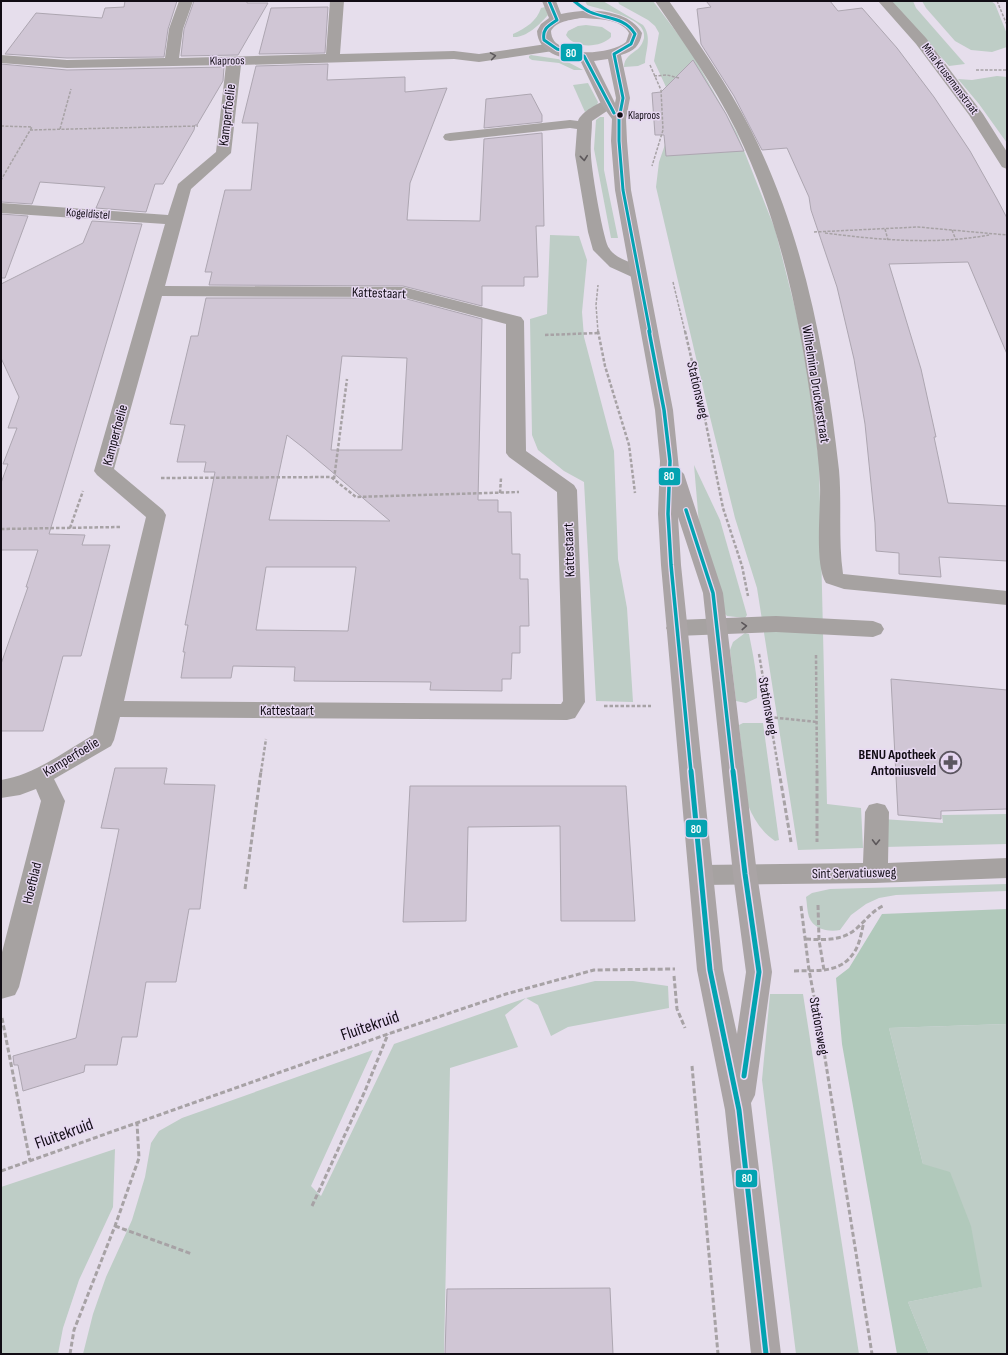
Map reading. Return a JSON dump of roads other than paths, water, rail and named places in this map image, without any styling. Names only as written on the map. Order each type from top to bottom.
[{"type":"main road","points":[[548,1],[557,20]]},
{"type":"main road","points":[[574,1],[594,14]]},
{"type":"main road","points":[[594,14],[618,19],[627,24],[633,29],[636,35],[634,41],[629,47],[614,54],[584,56],[571,54],[553,47],[545,41],[543,35],[545,29],[557,20],[569,16],[594,14]]},
{"type":"main road","points":[[614,54],[623,98],[619,119],[619,141],[624,190],[664,410],[670,461],[668,514],[677,628],[710,970],[739,1110],[766,1354]]},
{"type":"main road","points":[[584,56],[589,63],[608,104],[619,119]]},
{"type":"main road","points":[[670,461],[713,593],[745,874],[759,972],[739,1110]]},
{"type":"street","points":[[172,62],[176,29],[186,1]]},
{"type":"street","points":[[333,59],[337,1]]},
{"type":"street","name":"Wilhelmina Druckerstraat","points":[[662,1],[717,81],[745,132],[766,180],[785,232],[813,346],[829,472],[833,578],[844,582],[1007,598]]},
{"type":"street","name":"Mina Krusemanstraat","points":[[885,1],[930,53],[976,114],[1007,164]]},
{"type":"street","name":"Klaproos","points":[[454,55],[470,49],[530,39],[543,35]]},
{"type":"street","name":"Klaproos","points":[[1,59],[67,64],[454,55],[479,58],[553,47]]},
{"type":"street","name":"Kamperfoelie","points":[[1,789],[20,786],[41,776],[104,740],[156,515],[104,471],[176,220],[184,187],[223,153],[234,61]]},
{"type":"street","points":[[608,104],[585,119],[584,126],[583,155],[596,232],[601,250],[616,263],[638,273]]},
{"type":"street","points":[[450,137],[570,124],[584,126]]},
{"type":"street","name":"Kogeldistel","points":[[1,208],[176,220]]},
{"type":"street","name":"Kattestaart","points":[[112,709],[567,712],[574,702],[567,490],[516,453],[515,321],[403,292],[156,291]]},
{"type":"street","points":[[677,628],[776,624],[872,629]]},
{"type":"street","name":"Hoefblad","points":[[1,988],[6,987],[53,801],[41,776]]},
{"type":"street","points":[[875,873],[877,812]]},
{"type":"street","name":"Sint Servatiusweg","points":[[701,875],[875,873],[1007,868]]},
{"type":"place","name":"Klaproos","points":[[620,115]]},
{"type":"place","name":"BENU Apotheek Antoniusveld","points":[[951,762]]}]
